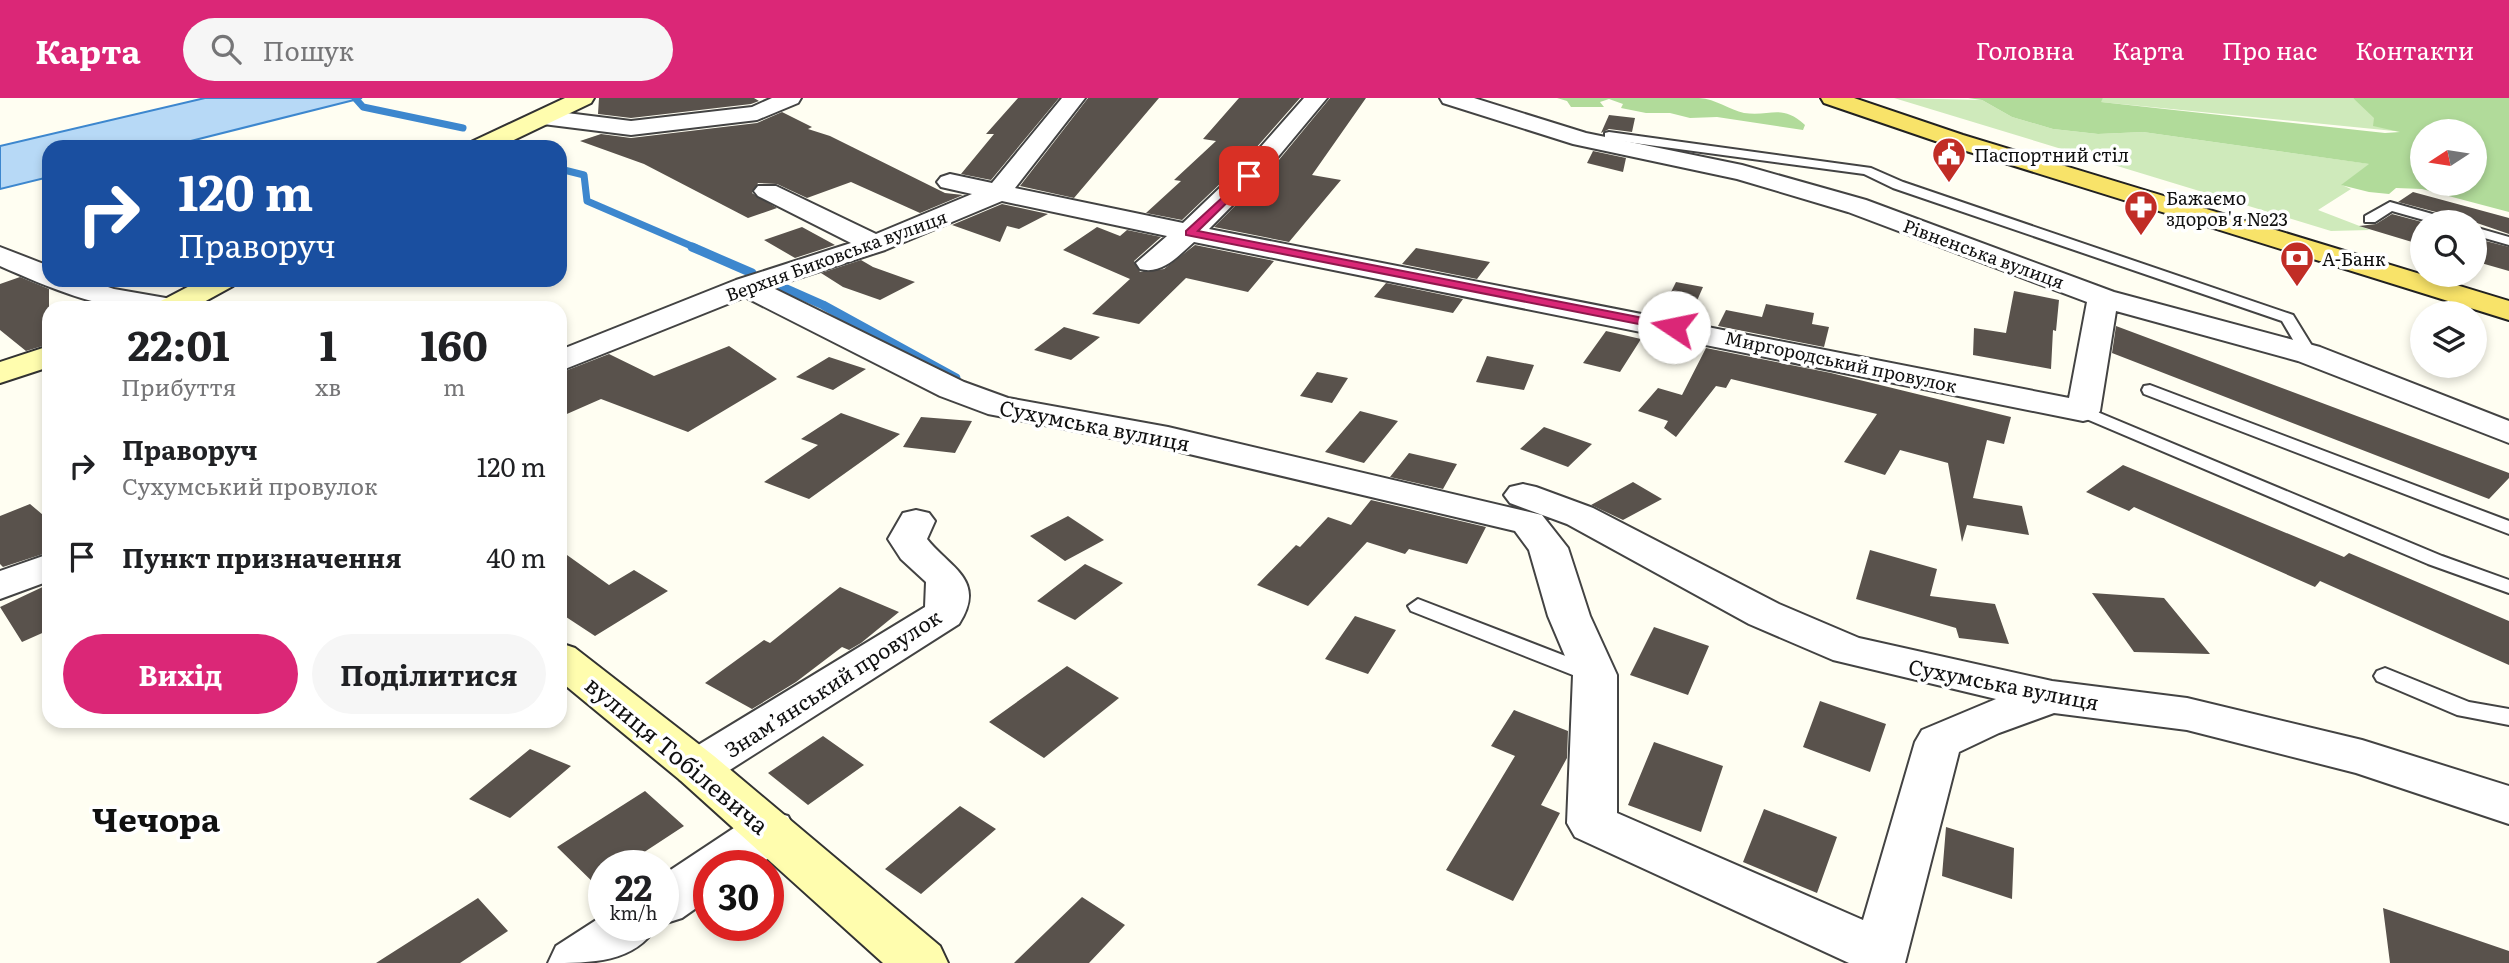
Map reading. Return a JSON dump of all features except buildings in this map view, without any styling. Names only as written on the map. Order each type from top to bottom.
[{"type":"main road","points":[[1832,98],[1955,140],[2509,311]]},
{"type":"street","points":[[494,140],[583,98]]},
{"type":"street","points":[[542,117],[631,128],[757,113],[790,98]]},
{"type":"street","name":"Верхня Биковська вулиця","points":[[567,358],[746,286],[875,244],[998,193],[1074,98]]},
{"type":"street","points":[[1150,263],[1190,233],[1269,157],[1317,98]]},
{"type":"street","name":"Рівненська вулиця","points":[[1451,98],[1581,139],[1742,173],[1857,206],[2103,298],[2309,354],[2509,433]]},
{"type":"street","name":"Миргородський провулок","points":[[950,182],[1190,233],[2083,411]]},
{"type":"street","points":[[767,191],[875,244]]},
{"type":"street","points":[[0,255],[42,274]]},
{"type":"street","name":"Сухумська вулиця","points":[[746,286],[952,389],[1000,407],[1168,438],[1528,523],[1548,548],[1569,616],[1595,675]]},
{"type":"street","points":[[79,287],[132,301]]},
{"type":"street","points":[[184,301],[210,287]]},
{"type":"street","points":[[2083,411],[2103,298]]},
{"type":"street","points":[[0,373],[42,358]]},
{"type":"street","name":"Сухумська вулиця","points":[[1524,495],[1580,516],[1752,607],[1848,650],[2052,697],[2187,714],[2362,757],[2509,805]]},
{"type":"street","name":"Знамʼянський провулок","points":[[697,768],[944,614],[951,594],[946,576],[916,555],[907,539],[916,521]]},
{"type":"street","points":[[0,586],[42,569]]},
{"type":"street","name":"вулиця Тобілевича","points":[[567,664],[697,768],[921,963]]},
{"type":"street","points":[[1595,675],[1592,823],[1880,958],[1938,742],[1983,721],[2052,697]]},
{"type":"street","points":[[741,850],[770,830]]},
{"type":"street","points":[[575,963],[608,941]]},
{"type":"lane","points":[[1609,136],[1867,171],[1898,185],[2288,318],[2309,354]]},
{"type":"lane","points":[[2370,219],[2390,206],[2410,212]]},
{"type":"lane","points":[[2487,235],[2509,241]]},
{"type":"lane","points":[[2150,390],[2509,528]]},
{"type":"lane","points":[[2083,411],[2423,555],[2509,587]]},
{"type":"lane","points":[[1418,606],[1595,675]]},
{"type":"lane","points":[[2385,676],[2465,709],[2509,717]]},
{"type":"green space","points":[[1557,98],[1699,98],[1744,113],[1789,114],[1805,125],[1803,130],[1717,117],[1690,118],[1670,113],[1646,113],[1621,108],[1623,104],[1609,99],[1600,102],[1604,107],[1571,107],[1567,101]]},
{"type":"green space","points":[[1894,98],[1982,100],[2012,117],[2053,129],[2098,134],[2143,132],[2370,164],[2342,185],[2351,189],[2318,210],[2370,230],[2331,231]]},
{"type":"green space","points":[[1968,98],[2103,98],[2101,102],[2385,133],[2400,132],[2373,126],[2374,118],[2353,98],[2509,98],[2509,212],[2448,196],[2487,196],[2487,119],[2410,119],[2410,189],[2396,188],[2389,194],[2341,185],[2369,164],[2143,132],[2098,134],[2053,129],[2012,117],[1982,100]]},
{"type":"green space","points":[[2103,98],[2353,98],[2404,132],[2100,102]]},
{"type":"water","points":[[205,98],[362,98],[195,140],[42,140],[42,179],[0,189],[0,146]]},
{"type":"waterway","points":[[355,98],[363,107],[463,128]]},
{"type":"waterway","points":[[567,171],[584,175],[587,201],[696,248]]},
{"type":"waterway","points":[[692,247],[752,273]]},
{"type":"waterway","points":[[780,286],[823,305],[956,378]]},
{"type":"place","name":"Паспортний стіл","points":[[1949,184]]},
{"type":"place","name":"Бажаємо здоров'я №23","points":[[2141,237]]},
{"type":"place","name":"А-Банк","points":[[2297,288]]},
{"type":"district","name":"Чечора","points":[[156,817]]},
{"type":"route","points":[[1249,176],[1190,233],[1674,327]]}]
